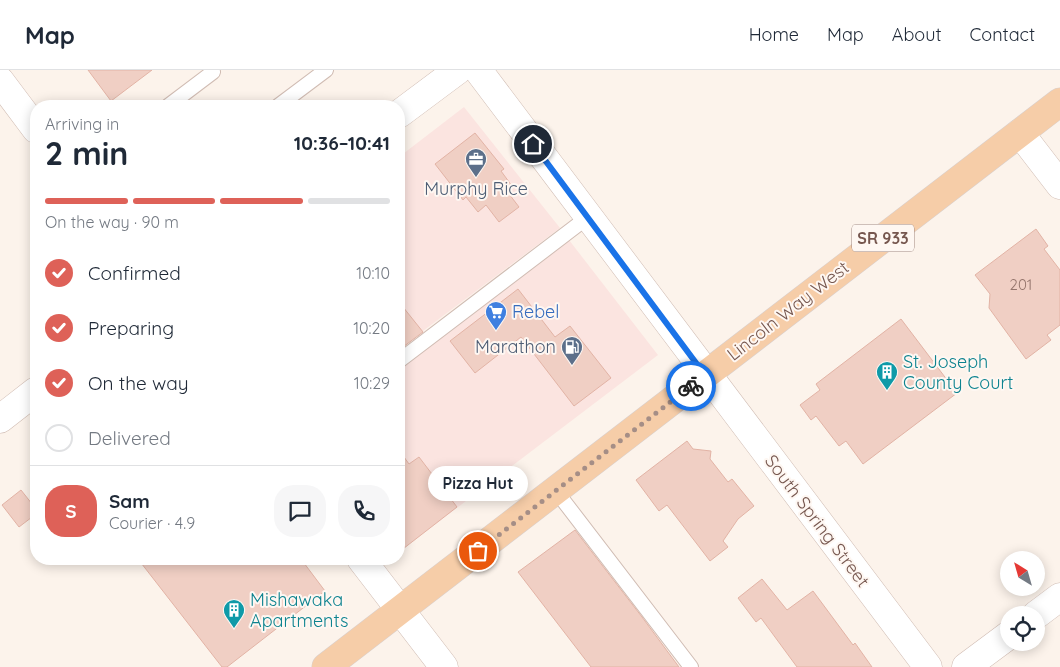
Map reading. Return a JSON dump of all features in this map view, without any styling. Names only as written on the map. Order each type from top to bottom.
[{"type":"main road","name":"Lincoln Way West","points":[[326,667],[1060,102]]},
{"type":"street","points":[[405,110],[458,70]]},
{"type":"street","name":"South Spring Street","points":[[478,70],[705,375],[928,667]]},
{"type":"street","points":[[0,81],[30,121]]},
{"type":"street","points":[[1020,134],[1060,186]]},
{"type":"street","points":[[0,419],[30,396]]},
{"type":"street","points":[[366,565],[444,667]]},
{"type":"street","points":[[1045,608],[1060,597]]},
{"type":"street","points":[[966,667],[1000,642]]},
{"type":"lane","points":[[286,100],[326,70]]},
{"type":"lane","points":[[176,100],[213,71]]},
{"type":"lane","points":[[405,356],[588,217]]},
{"type":"lane","points":[[556,491],[691,667]]},
{"type":"shaded area","points":[[464,107],[560,228],[405,344],[405,152]]},
{"type":"shaded area","points":[[569,240],[658,355],[405,547],[405,364]]},
{"type":"building","points":[[88,70],[152,70],[112,100],[110,100]]},
{"type":"building","name":"Murphy Rice","points":[[475,133],[504,169],[501,171],[512,186],[506,190],[519,207],[499,222],[486,205],[478,212],[466,197],[463,200],[435,164]]},
{"type":"building","points":[[1036,229],[1048,246],[1044,249],[1060,270],[1060,325],[1047,335],[1051,340],[1026,359],[989,308],[990,294],[975,275]]},
{"type":"building","points":[[518,289],[555,337],[570,326],[611,378],[574,406],[521,337],[475,373],[450,341]]},
{"type":"building","points":[[405,310],[423,332],[405,346]]},
{"type":"building","name":"St. Joseph County Court","points":[[901,319],[957,393],[863,464],[846,441],[839,446],[816,416],[811,420],[800,405],[820,390],[816,384]]},
{"type":"building","points":[[687,441],[693,449],[711,451],[710,459],[728,482],[732,479],[754,506],[738,519],[723,541],[728,547],[710,561],[667,505],[659,511],[636,480]]},
{"type":"building","points":[[419,457],[457,507],[405,547],[405,458],[409,464]]},
{"type":"building","points":[[21,490],[30,501],[30,519],[19,527],[2,505]]},
{"type":"building","points":[[575,530],[679,667],[591,667],[518,572]]},
{"type":"building","name":"Mishawaka Apartments","points":[[143,565],[306,565],[325,591],[227,667],[222,667]]},
{"type":"building","points":[[762,579],[787,610],[813,591],[853,645],[855,643],[872,667],[797,667],[761,618],[756,622],[738,598]]},
{"type":"way so far","points":[[478,551],[691,386]]},
{"type":"place","name":"Murphy Rice","points":[[476,178]]},
{"type":"place","name":"Rebel","points":[[496,331]]},
{"type":"place","name":"Marathon","points":[[572,366]]},
{"type":"place","name":"St. Joseph County Court","points":[[887,391]]},
{"type":"place","name":"Pizza Hut","points":[[478,551]]},
{"type":"place","name":"Mishawaka Apartments","points":[[234,629]]},
{"type":"route","points":[[533,144],[705,375],[691,386]]}]
